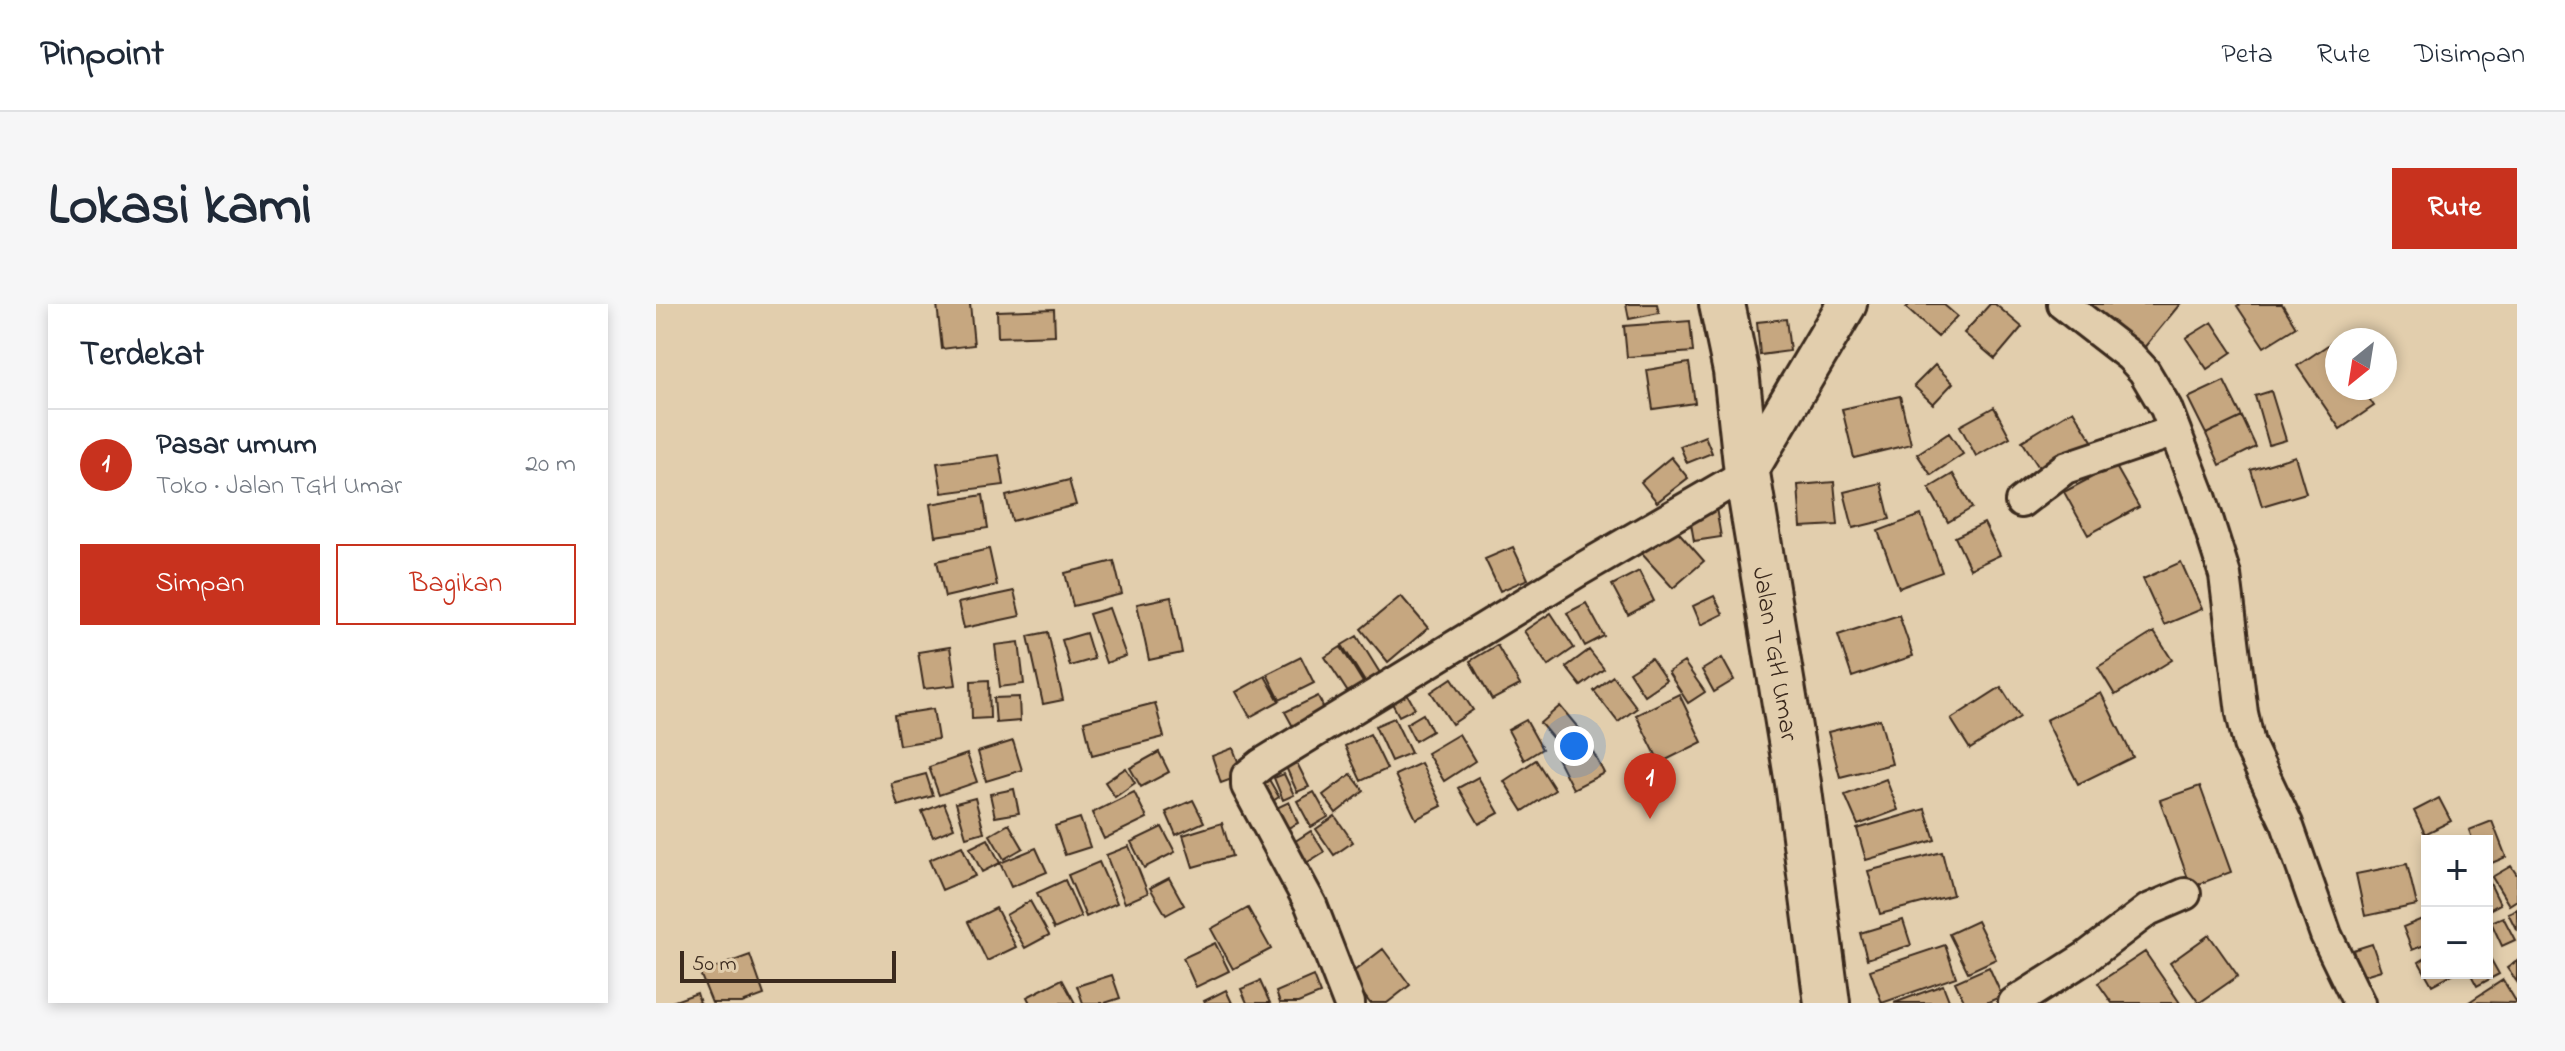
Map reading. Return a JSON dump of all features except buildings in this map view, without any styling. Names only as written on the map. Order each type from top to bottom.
[{"type":"main road","name":"Jalan TGH Umar","points":[[1722,304],[1736,371],[1747,473],[1798,783],[1827,1003]]},
{"type":"street","points":[[2063,304],[2130,356],[2144,371],[2166,408],[2215,539],[2225,575],[2242,713],[2249,744],[2291,835],[2326,935],[2359,1003]]},
{"type":"street","points":[[1349,1003],[1311,905],[1247,786],[1247,776],[1578,571],[1747,473],[1775,422],[1835,329],[1846,305]]},
{"type":"street","points":[[2021,502],[2065,468],[2175,431]]},
{"type":"street","points":[[2014,1003],[2085,958],[2148,910],[2185,894]]},
{"type":"place","name":"Pasar umum","points":[[1650,819]]}]
